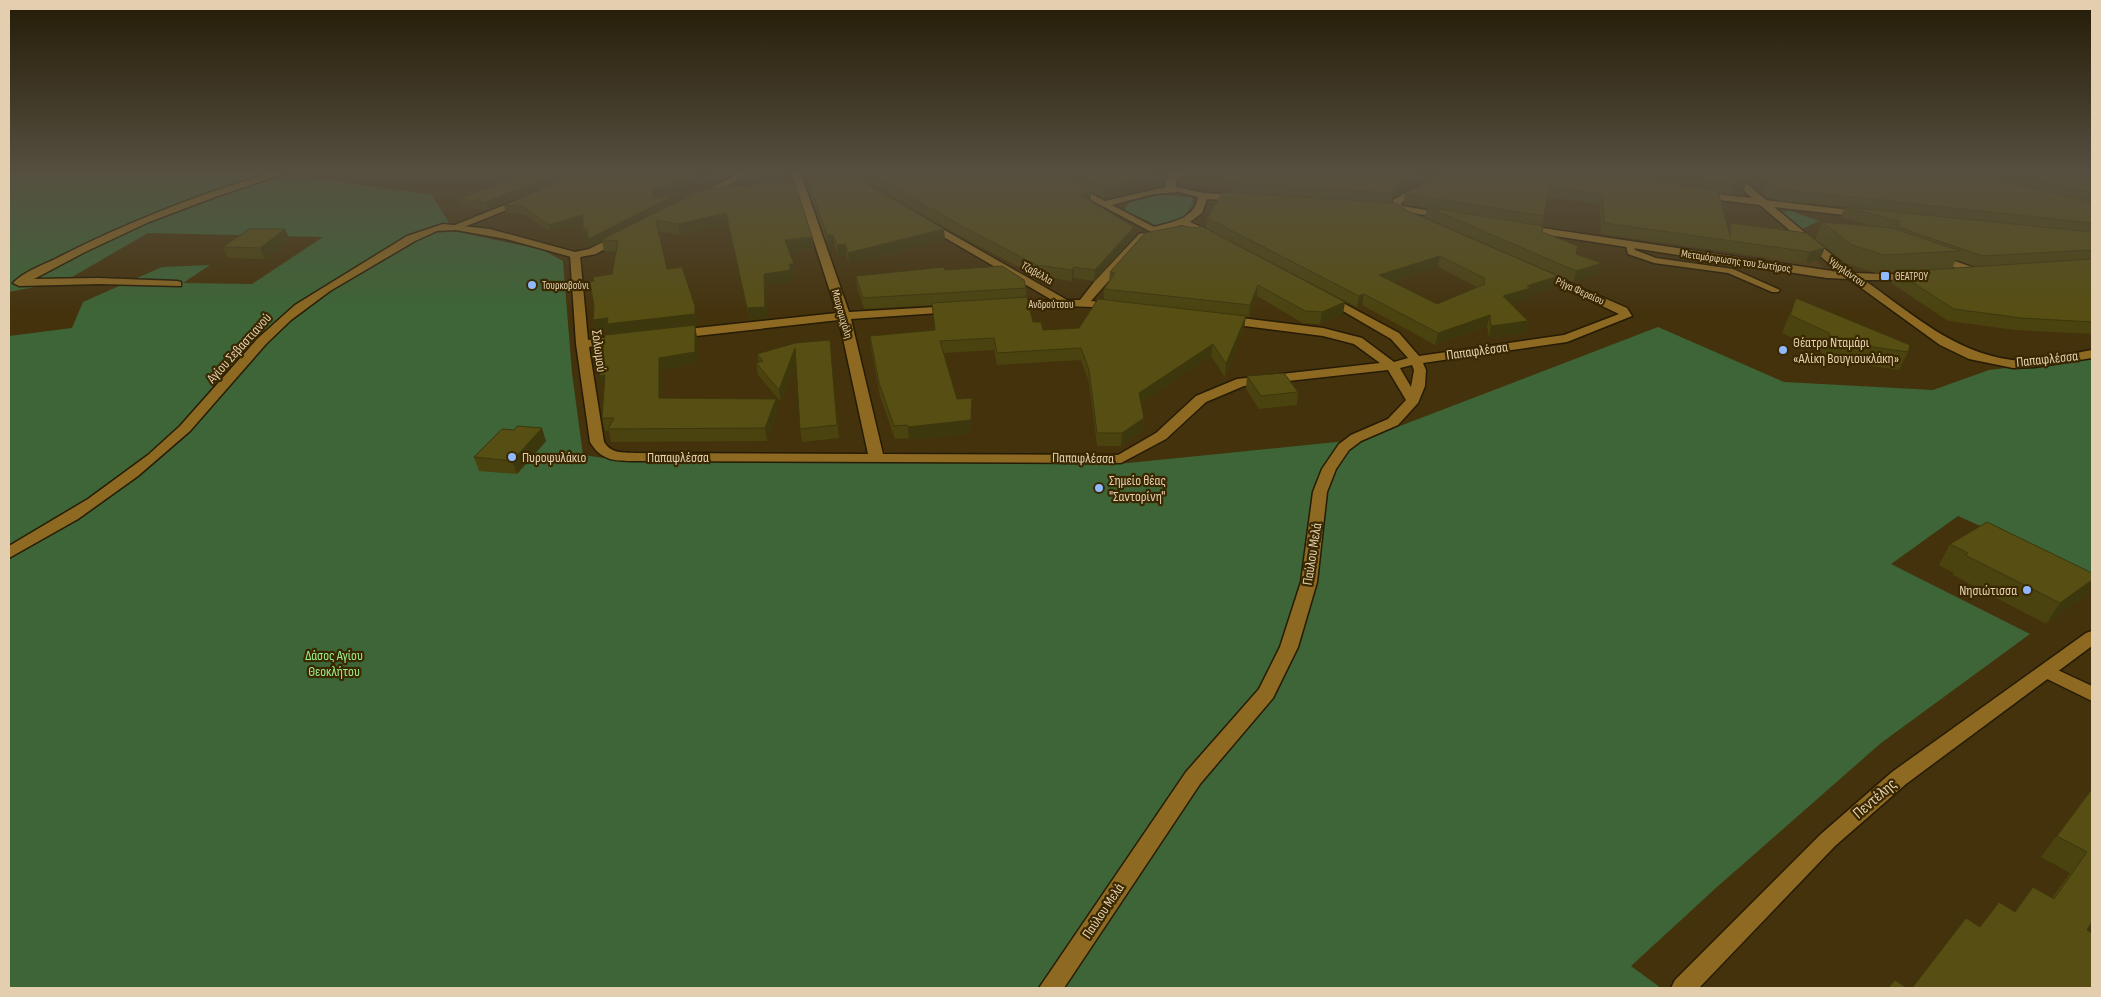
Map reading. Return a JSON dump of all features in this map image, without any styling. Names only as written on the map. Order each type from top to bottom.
[{"type":"street","points":[[14,284],[104,238],[144,221]]},
{"type":"street","points":[[455,227],[472,221]]},
{"type":"street","name":"Μαυρομιχάλη","points":[[812,221],[844,316],[876,456]]},
{"type":"street","name":"Τζαβέλλα","points":[[923,221],[1066,303]]},
{"type":"street","points":[[1135,221],[1153,230]]},
{"type":"street","points":[[1417,221],[1426,224]]},
{"type":"street","name":"Υψηλάντου","points":[[1783,221],[1832,263],[1855,277],[1944,342],[1973,356]]},
{"type":"street","points":[[1829,221],[1836,223]]},
{"type":"street","points":[[1082,304],[1141,238],[1153,230],[1184,222],[1224,242]]},
{"type":"street","name":"Αγίου Σεβαστιανού","points":[[9,553],[101,495],[169,444],[196,418],[274,328],[340,280],[405,243],[434,229],[455,227],[576,255]]},
{"type":"street","name":"Μεταμόρφωσης του Σωτήρος","points":[[1514,227],[1630,246],[1855,277],[1923,276]]},
{"type":"street","points":[[576,255],[592,252],[632,231]]},
{"type":"street","points":[[1921,253],[1982,272],[1950,274]]},
{"type":"street","name":"Σολωμού","points":[[576,255],[582,344],[597,442],[600,448]]},
{"type":"street","name":"Ρήγα Φεραίου","points":[[1531,269],[1622,310],[1625,314]]},
{"type":"street","points":[[14,284],[98,281],[178,284]]},
{"type":"street","points":[[1316,292],[1390,332],[1416,360]]},
{"type":"street","name":"Ανδρούτσου","points":[[1001,306],[1066,303],[1121,307]]},
{"type":"street","points":[[669,335],[844,316],[962,308]]},
{"type":"street","name":"Παπαφλέσσα","points":[[600,448],[607,455],[635,457],[876,456],[1121,459],[1161,436],[1201,399],[1242,382],[1392,366],[1416,360],[1567,338],[1622,319],[1625,314]]},
{"type":"street","points":[[1209,318],[1349,337],[1364,344],[1392,366],[1413,400]]},
{"type":"street","points":[[582,344],[640,338]]},
{"type":"street","name":"Παπαφλέσσα","points":[[1973,356],[2013,364],[2035,363],[2092,354]]},
{"type":"street","name":"Παύλου Μελά","points":[[1051,988],[1193,778],[1266,693],[1289,647],[1309,582],[1320,492],[1330,469],[1344,447],[1356,438],[1393,422],[1413,400],[1418,386],[1420,370],[1416,360]]},
{"type":"street","name":"Πεντέλης","points":[[1683,988],[1828,840],[1899,778],[1968,725],[2047,671],[2092,637]]},
{"type":"street","points":[[2047,671],[2092,694]]},
{"type":"lane","points":[[1630,246],[1630,252],[1654,260],[1730,271],[1775,290]]},
{"type":"shaded area","points":[[1782,228],[1824,267],[1819,268],[1767,261],[1746,229]]},
{"type":"green space","name":"Δάσος Αγίου Θεοκλήτου","points":[[9,221],[448,221],[454,231],[543,250],[563,261],[572,373],[583,455],[604,458],[818,460],[1059,458],[1118,464],[1366,439],[1658,327],[1784,382],[1933,390],[1989,370],[2092,358],[2092,576],[1958,516],[1891,564],[2030,634],[1881,743],[1717,887],[1631,966],[1661,988],[9,988],[9,336],[72,328],[83,302],[162,267],[210,265],[183,283],[252,284],[323,237],[148,233],[65,281],[9,292]]},
{"type":"green space","points":[[1147,221],[1175,221],[1156,225]]},
{"type":"green space","points":[[1792,221],[1819,221],[1802,229]]},
{"type":"building","points":[[543,221],[564,221],[549,225]]},
{"type":"building","points":[[583,221],[625,221],[588,239],[587,229],[583,229]]},
{"type":"building","points":[[640,221],[656,221],[667,269],[682,267],[695,306],[695,314],[607,324],[608,318],[593,320],[594,306],[590,282],[594,281],[593,277],[612,274],[618,241],[601,240]]},
{"type":"building","points":[[659,221],[693,221],[678,224]]},
{"type":"building","points":[[728,221],[807,221],[812,237],[785,240],[794,264],[789,264],[791,270],[764,274],[765,307],[747,308]]},
{"type":"building","points":[[822,221],[930,221],[944,229],[848,253],[845,244],[837,245],[833,235],[827,235]]},
{"type":"building","points":[[952,221],[1123,221],[1134,227],[1095,270],[1074,267],[1072,270],[1036,265]]},
{"type":"building","points":[[1212,221],[1430,221],[1558,276],[1527,286],[1531,288],[1503,296],[1528,321],[1491,326],[1490,315],[1438,333],[1364,294],[1359,296]],"holes":[[[1440,256],[1484,278],[1485,284],[1437,304],[1379,275]]]},
{"type":"building","points":[[1458,221],[1510,221],[1543,226],[1542,232],[1578,246],[1576,254],[1602,263],[1576,271]]},
{"type":"building","points":[[1604,221],[1726,221],[1730,236],[1731,223],[1807,233],[1825,248],[1810,252],[1604,223]]},
{"type":"building","points":[[1897,221],[1979,221],[2092,232],[2092,250],[1983,256],[1898,227],[1899,221]]},
{"type":"building","points":[[2069,221],[2092,221],[2092,223]]},
{"type":"building","points":[[1822,222],[1892,228],[1960,251],[1884,255],[1852,245]]},
{"type":"building","points":[[1180,226],[1199,228],[1201,226],[1345,302],[1322,312],[1305,311],[1258,285],[1250,305],[1104,289],[1115,273],[1110,272],[1145,233]]},
{"type":"building","points":[[249,229],[285,229],[260,248],[223,247]]},
{"type":"building","points":[[2092,259],[2092,322],[2021,318],[1954,309],[1896,272]]},
{"type":"building","points":[[1002,266],[1024,280],[1026,288],[863,298],[856,276],[944,267],[945,270]]},
{"type":"building","points":[[1027,297],[1033,322],[1041,322],[1043,330],[1079,328],[1098,299],[1246,316],[1226,364],[1213,344],[1139,393],[1144,418],[1122,433],[1097,433],[1089,370],[1081,348],[997,353],[994,338],[940,341],[957,399],[972,398],[971,420],[908,427],[907,425],[894,426],[879,383],[870,336],[935,330],[932,303]]},
{"type":"building","points":[[1796,298],[1910,345],[1908,352],[1832,341],[1829,333],[1790,315]]},
{"type":"building","points":[[695,325],[695,352],[659,358],[659,398],[776,399],[765,428],[608,429],[614,418],[602,418],[605,375],[599,376],[605,335]]},
{"type":"building","points":[[830,340],[837,425],[800,429],[795,348],[779,390],[756,363],[763,361],[757,354],[795,343]]},
{"type":"building","points":[[1284,373],[1298,392],[1261,396],[1247,376]]},
{"type":"building","points":[[517,426],[542,428],[512,461],[474,457],[502,429],[514,430]]},
{"type":"building","points":[[1987,522],[2092,573],[2092,580],[2060,603],[1965,555],[1968,553],[1950,544]]},
{"type":"building","points":[[2092,789],[2092,922],[2087,930],[2092,933],[2092,988],[1912,988],[1966,918],[1980,927],[1999,902],[2015,912],[2033,887],[2054,899],[2087,852],[2057,836]]},
{"type":"building","points":[[1895,980],[1907,988],[1888,988]]},
{"type":"place","name":"ΘΕΑΤΡΟΥ","points":[[1885,276]]},
{"type":"place","name":"Τουρκοβούνι","points":[[532,285]]},
{"type":"place","name":"Θέατρο Νταμάρι «Αλίκη Βουγιουκλάκη»","points":[[1783,350]]},
{"type":"place","name":"Πυροφυλάκιο","points":[[512,457]]},
{"type":"place","name":"Σημείο θέας \"Σαντορίνη\"","points":[[1099,488]]},
{"type":"place","name":"Νησιώτισσα","points":[[2027,590]]}]
